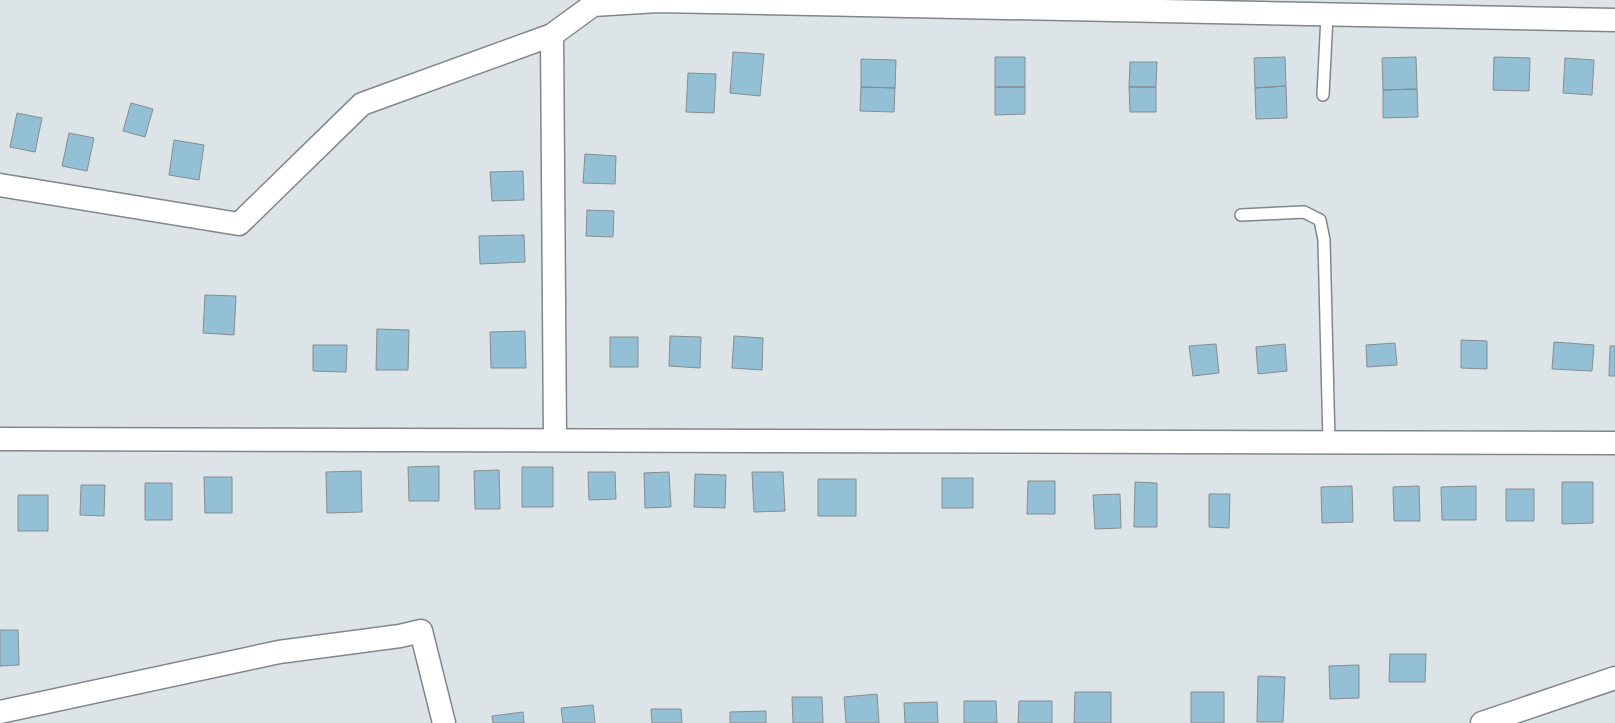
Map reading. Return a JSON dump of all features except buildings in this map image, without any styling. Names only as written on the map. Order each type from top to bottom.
[{"type":"street","points":[[0,184],[239,224],[362,104],[552,35],[594,6],[658,1],[1327,16],[1615,20]]},
{"type":"street","points":[[552,35],[555,440]]},
{"type":"street","points":[[0,439],[1615,443]]},
{"type":"street","points":[[0,712],[279,652],[400,636],[421,631],[444,723]]},
{"type":"street","points":[[1482,723],[1615,678]]},
{"type":"lane","points":[[1323,95],[1327,16]]},
{"type":"lane","points":[[1241,215],[1304,212],[1320,220],[1324,240],[1329,442]]}]
